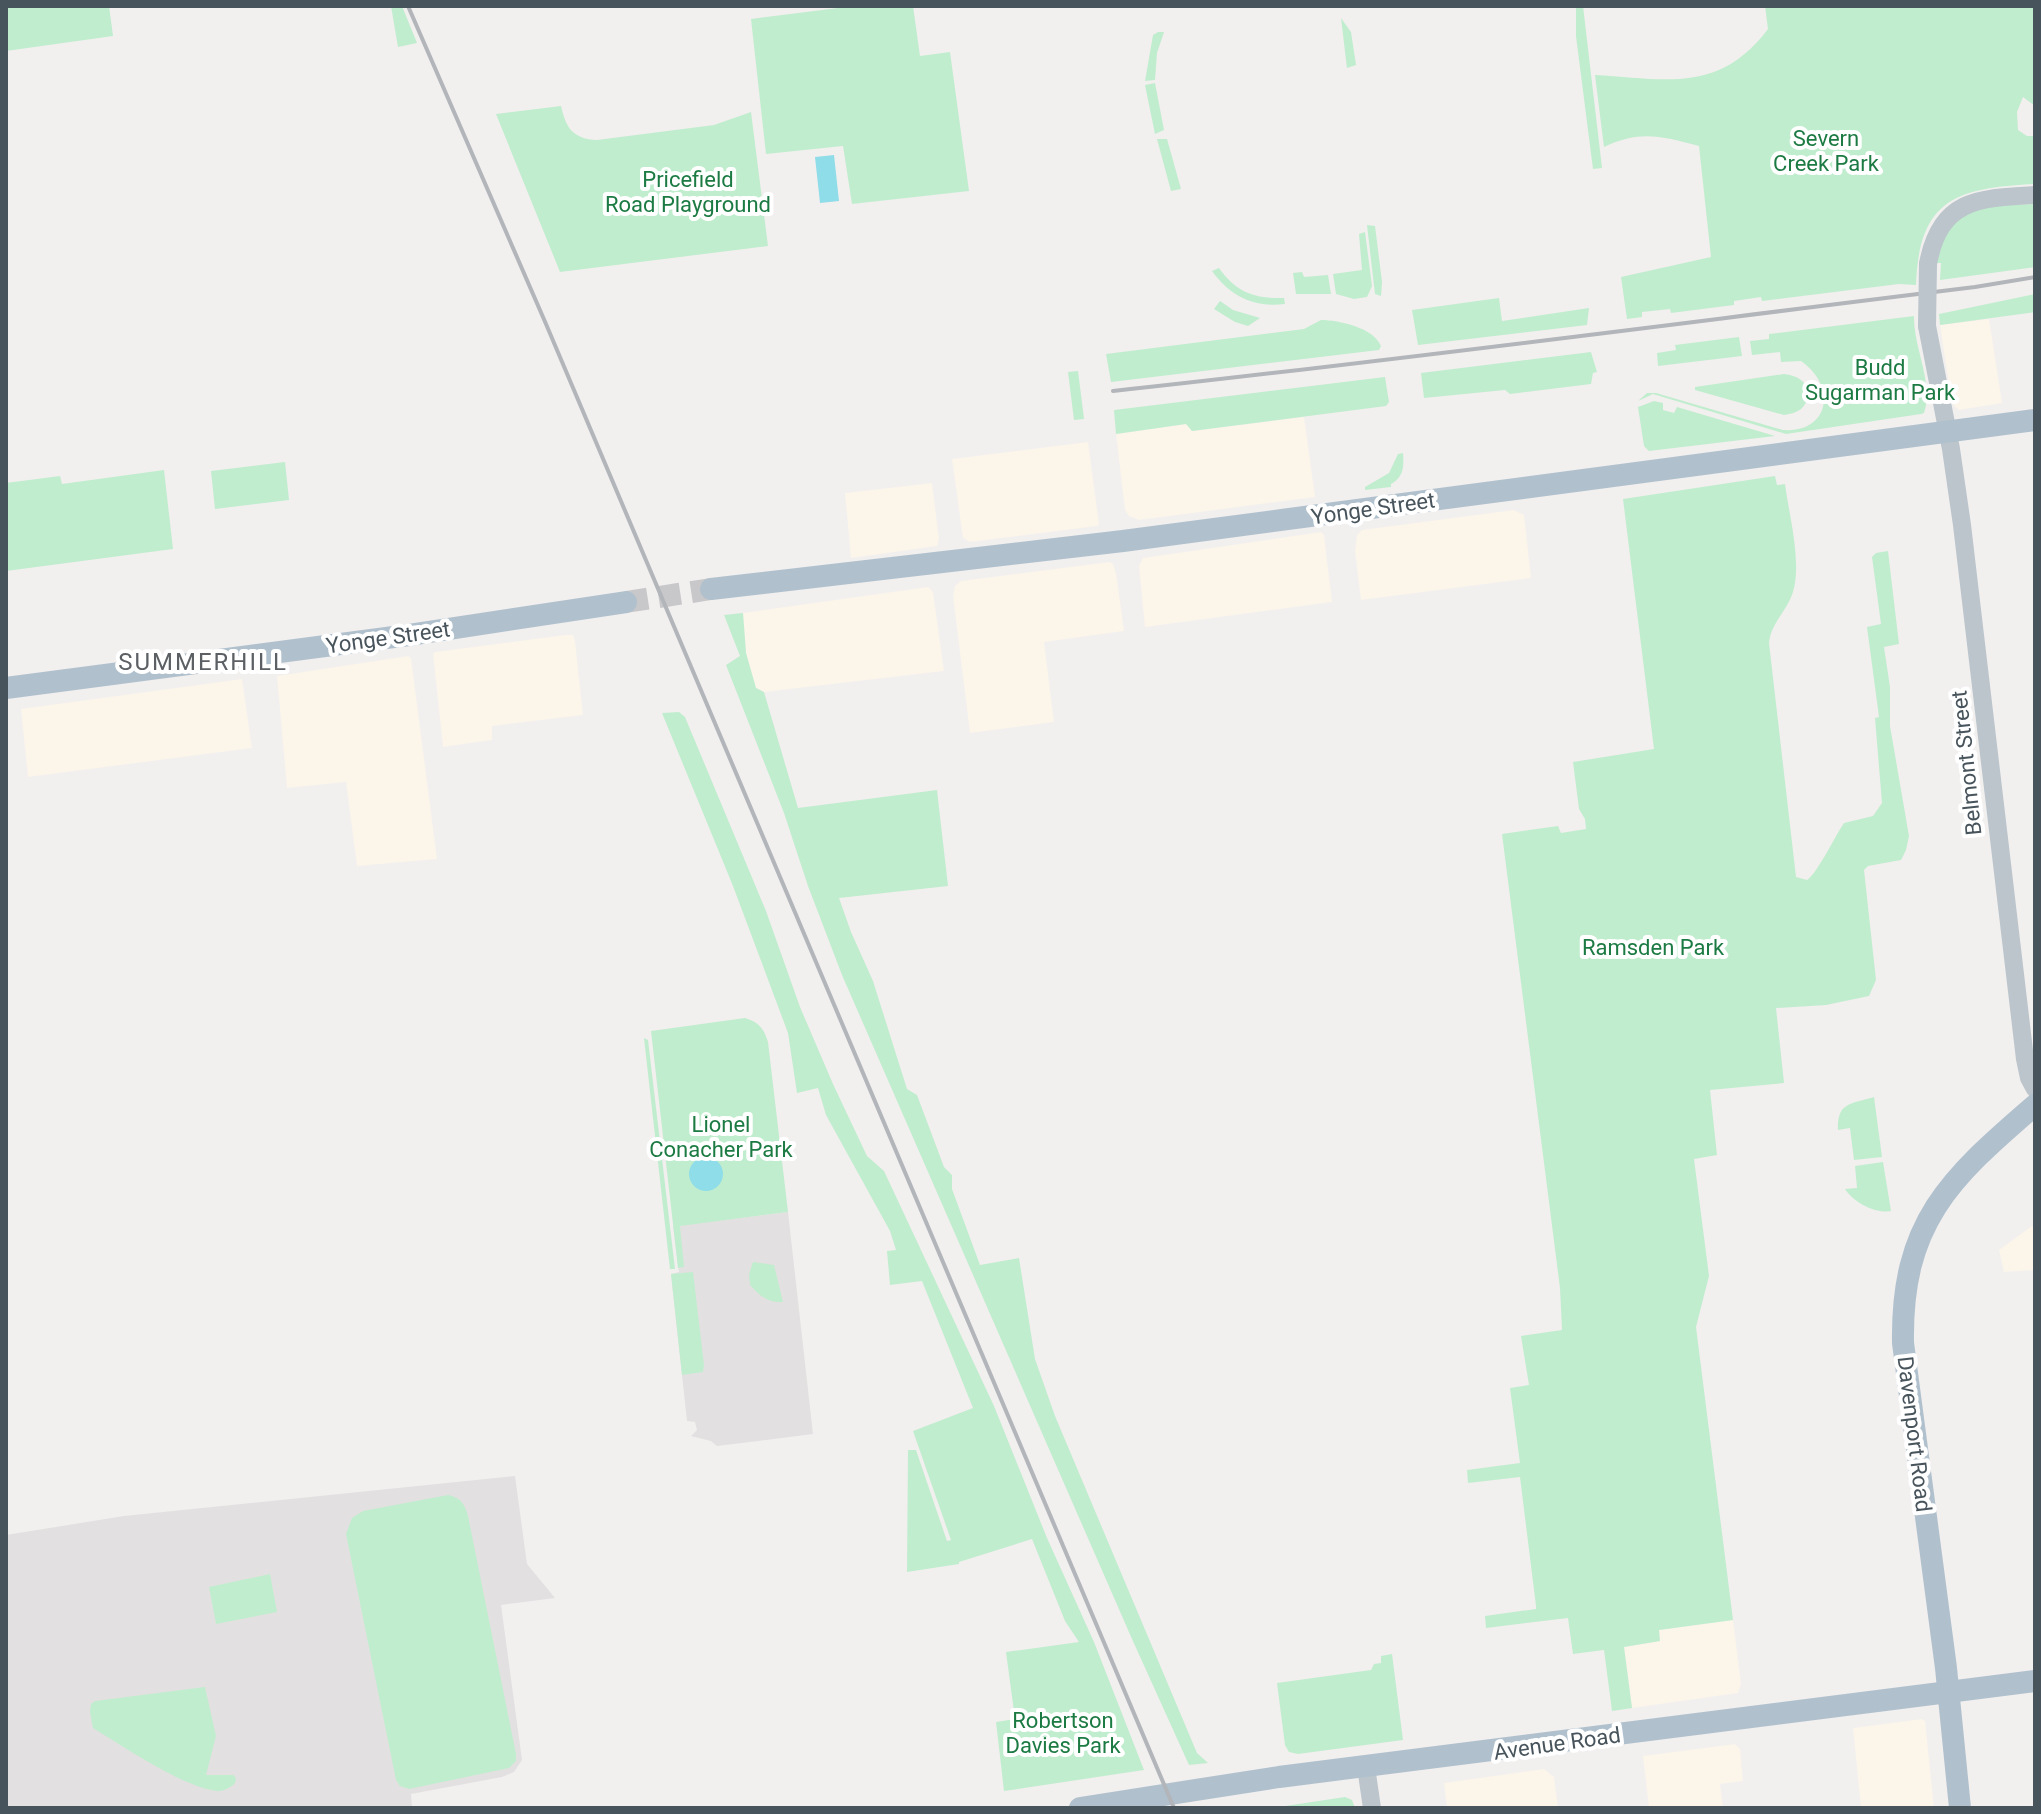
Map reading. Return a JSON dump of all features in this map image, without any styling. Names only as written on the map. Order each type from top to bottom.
[{"type":"main road","name":"Yonge Street","points":[[711,589],[1123,541],[2035,420]]},
{"type":"main road","name":"Yonge Street","points":[[6,688],[409,635],[626,602]]},
{"type":"main road","name":"Davenport Road","points":[[1960,1808],[1903,1343],[1904,1294],[1913,1251],[1939,1200],[2035,1105]]},
{"type":"main road","name":"Avenue Road","points":[[1080,1808],[1279,1777],[2035,1681]]},
{"type":"street","name":"Belmont Street","points":[[2035,195],[1970,202],[1949,215],[1931,246],[1927,326],[1962,525],[2025,1059],[2035,1089]]},
{"type":"street","points":[[1366,1767],[1372,1808]]},
{"type":"shaded area","points":[[1989,319],[2002,403],[1959,410],[1952,404],[1940,325]]},
{"type":"shaded area","points":[[1304,417],[1315,497],[1139,520],[1129,516],[1125,510],[1116,434],[1186,424],[1192,431]]},
{"type":"shaded area","points":[[1088,442],[1097,526],[970,542],[963,538],[952,459]]},
{"type":"shaded area","points":[[932,483],[939,539],[937,546],[851,558],[845,493]]},
{"type":"shaded area","points":[[1514,510],[1524,515],[1531,578],[1361,600],[1355,551],[1357,535],[1362,530]]},
{"type":"shaded area","points":[[1321,532],[1324,535],[1332,602],[1145,627],[1139,566],[1143,558]]},
{"type":"shaded area","points":[[1109,562],[1116,573],[1124,631],[1044,642],[1054,722],[970,733],[953,596],[955,586],[961,581]]},
{"type":"shaded area","points":[[928,587],[933,592],[944,671],[764,692],[756,688],[746,653],[743,613]]},
{"type":"shaded area","points":[[573,635],[575,641],[583,715],[492,726],[492,740],[443,747],[435,652]]},
{"type":"shaded area","points":[[411,658],[437,859],[357,866],[346,782],[287,788],[277,676]]},
{"type":"shaded area","points":[[242,679],[252,748],[28,777],[21,709]]},
{"type":"shaded area","points":[[788,1212],[813,1434],[717,1446],[711,1441],[691,1436],[697,1430],[695,1422],[687,1421],[671,1274],[679,1272],[673,1226]]},
{"type":"shaded area","points":[[2032,1226],[2035,1232],[2035,1270],[2004,1272],[1999,1250]]},
{"type":"shaded area","points":[[515,1476],[527,1564],[555,1598],[501,1605],[522,1760],[514,1772],[411,1794],[412,1808],[6,1808],[6,1535],[124,1516]]},
{"type":"shaded area","points":[[1733,1620],[1741,1684],[1738,1693],[1632,1708],[1624,1647],[1660,1641],[1659,1630]]},
{"type":"shaded area","points":[[1925,1721],[1934,1808],[1861,1808],[1853,1728]]},
{"type":"shaded area","points":[[1735,1744],[1740,1749],[1743,1781],[1720,1784],[1723,1808],[1649,1808],[1643,1756]]},
{"type":"shaded area","points":[[1544,1769],[1554,1777],[1558,1808],[1447,1808],[1444,1783]]},
{"type":"green space","points":[[6,6],[109,6],[113,36],[6,51]]},
{"type":"green space","points":[[391,6],[402,6],[417,43],[398,47]]},
{"type":"green space","points":[[854,6],[913,6],[920,56],[950,52],[969,191],[852,204],[843,146],[766,154],[751,19]]},
{"type":"green space","points":[[1576,6],[1583,6],[1602,168],[1593,169],[1576,36]]},
{"type":"green space","name":"Severn Creek Park","points":[[1765,6],[2035,6],[2035,106],[2023,97],[2017,112],[2018,130],[2027,136],[2035,136],[2035,184],[1984,189],[1948,203],[1935,216],[1925,233],[1916,285],[1899,284],[1762,301],[1761,297],[1734,301],[1734,305],[1671,313],[1670,309],[1642,312],[1642,317],[1627,319],[1621,277],[1711,257],[1699,146],[1651,136],[1629,138],[1604,147],[1595,75],[1668,79],[1710,73],[1730,64],[1749,50],[1768,29]]},
{"type":"green space","points":[[1341,18],[1351,32],[1356,65],[1347,68]]},
{"type":"green space","points":[[1164,32],[1157,53],[1155,80],[1145,81],[1153,35]]},
{"type":"green space","points":[[1155,83],[1164,130],[1155,134],[1145,85]]},
{"type":"green space","name":"Pricefield Road Playground","points":[[561,106],[565,120],[576,135],[597,140],[714,125],[751,112],[768,246],[560,272],[496,114]]},
{"type":"green space","points":[[1157,139],[1167,139],[1181,189],[1171,191]]},
{"type":"green space","points":[[2035,204],[2035,267],[1940,280],[1941,263],[1936,263],[1950,227],[1958,219],[1978,209]]},
{"type":"green space","points":[[1367,225],[1375,226],[1381,296],[1375,294]]},
{"type":"green space","points":[[1365,232],[1372,286],[1367,297],[1354,299],[1336,294],[1333,274],[1362,270],[1359,234]]},
{"type":"green space","points":[[1219,268],[1239,288],[1264,297],[1284,298],[1285,304],[1263,304],[1244,298],[1219,280],[1212,271]]},
{"type":"green space","points":[[1302,272],[1304,277],[1328,275],[1331,294],[1296,294],[1293,273]]},
{"type":"green space","points":[[2035,294],[2035,312],[1940,325],[1939,314]]},
{"type":"green space","points":[[1499,298],[1502,321],[1589,308],[1587,325],[1418,345],[1412,310]]},
{"type":"green space","points":[[1220,301],[1233,310],[1260,318],[1248,326],[1235,322],[1214,309]]},
{"type":"green space","name":"Budd Sugarman Park","points":[[1914,316],[1927,389],[1924,413],[1921,414],[1786,434],[1653,394],[1638,401],[1647,393],[1656,393],[1783,430],[1798,429],[1819,416],[1824,395],[1820,383],[1801,361],[1781,362],[1780,352],[1752,355],[1750,341],[1769,339],[1769,334]]},
{"type":"green space","points":[[1321,320],[1346,323],[1364,330],[1381,346],[1379,350],[1111,382],[1106,354],[1304,329]]},
{"type":"green space","points":[[1739,337],[1742,356],[1658,366],[1657,353],[1676,350],[1675,345]]},
{"type":"green space","points":[[1591,352],[1597,372],[1593,373],[1591,384],[1510,394],[1505,390],[1424,398],[1421,373]]},
{"type":"green space","points":[[1078,371],[1084,419],[1074,420],[1068,372]]},
{"type":"green space","points":[[1784,374],[1800,379],[1809,393],[1804,406],[1784,415],[1695,390],[1695,387]]},
{"type":"green space","points":[[1385,377],[1389,402],[1386,406],[1192,431],[1186,424],[1116,434],[1114,410]]},
{"type":"green space","points":[[1654,401],[1663,403],[1663,410],[1674,413],[1677,407],[1775,436],[1649,451],[1644,446],[1638,407]]},
{"type":"green space","points":[[1403,453],[1402,471],[1391,487],[1365,490],[1365,487],[1389,473],[1398,454]]},
{"type":"green space","points":[[285,462],[289,500],[215,509],[211,471]]},
{"type":"green space","points":[[164,470],[173,549],[6,571],[6,483],[60,476],[62,484]]},
{"type":"green space","name":"Ramsden Park","points":[[1775,476],[1777,485],[1785,484],[1796,567],[1793,592],[1769,643],[1796,877],[1807,880],[1811,876],[1844,823],[1873,816],[1882,803],[1875,718],[1879,717],[1867,627],[1881,624],[1872,557],[1888,551],[1899,644],[1884,647],[1890,687],[1890,726],[1909,836],[1901,860],[1868,866],[1864,870],[1876,980],[1869,996],[1826,1005],[1776,1008],[1784,1083],[1710,1090],[1717,1155],[1694,1159],[1709,1276],[1696,1327],[1733,1620],[1659,1630],[1660,1641],[1624,1647],[1632,1708],[1612,1711],[1604,1650],[1573,1654],[1568,1618],[1486,1628],[1485,1616],[1536,1609],[1536,1606],[1520,1477],[1468,1483],[1467,1470],[1520,1463],[1510,1388],[1529,1385],[1521,1336],[1562,1330],[1560,1288],[1502,834],[1558,826],[1561,833],[1586,829],[1579,809],[1573,762],[1654,749],[1623,499]]},
{"type":"green space","points":[[743,613],[746,653],[756,688],[764,692],[798,808],[937,790],[948,886],[839,898],[873,981],[907,1089],[917,1095],[944,1167],[952,1175],[952,1189],[980,1265],[1019,1258],[1035,1359],[1055,1416],[1197,1753],[1208,1763],[1189,1765],[842,975],[784,813],[726,665],[740,656],[724,615]]},
{"type":"green space","name":"Robertson Davies Park","points":[[679,712],[685,717],[766,911],[800,1007],[833,1084],[867,1156],[884,1171],[994,1406],[1047,1538],[1094,1642],[1144,1770],[1004,1791],[996,1722],[1015,1719],[1006,1652],[1079,1642],[1065,1621],[1032,1539],[959,1564],[907,1572],[908,1450],[916,1450],[947,1541],[951,1540],[913,1431],[973,1408],[922,1281],[890,1285],[887,1251],[896,1250],[890,1231],[826,1115],[818,1088],[797,1093],[788,1033],[733,886],[662,713]]},
{"type":"green space","name":"Lionel Conacher Park","points":[[745,1018],[760,1027],[768,1042],[788,1212],[680,1226],[684,1267],[678,1268],[651,1031]]},
{"type":"green space","points":[[644,1038],[648,1040],[675,1269],[670,1269]]},
{"type":"green space","points":[[1874,1097],[1882,1157],[1854,1160],[1850,1128],[1838,1130],[1840,1114],[1852,1103]]},
{"type":"green space","points":[[1883,1162],[1891,1211],[1866,1206],[1845,1189],[1857,1188],[1855,1166]]},
{"type":"green space","points":[[753,1262],[774,1265],[783,1302],[765,1298],[750,1285],[749,1274]]},
{"type":"green space","points":[[693,1272],[704,1365],[703,1372],[682,1375],[671,1274]]},
{"type":"green space","points":[[448,1495],[461,1502],[468,1516],[516,1761],[509,1768],[409,1789],[400,1786],[396,1780],[346,1534],[352,1518],[363,1511]]},
{"type":"green space","points":[[270,1574],[277,1612],[216,1624],[209,1587]]},
{"type":"green space","points":[[1392,1654],[1403,1740],[1298,1754],[1289,1752],[1285,1745],[1277,1683],[1371,1670],[1374,1664],[1381,1663],[1381,1656]]},
{"type":"green space","points":[[205,1687],[216,1736],[206,1775],[233,1775],[235,1783],[226,1790],[206,1789],[172,1775],[93,1728],[90,1712],[91,1704],[95,1701]]},
{"type":"green space","points":[[1345,1797],[1352,1800],[1355,1808],[1272,1808]]},
{"type":"water","points":[[834,155],[839,201],[820,203],[815,157]]},
{"type":"water","points":[[706,1157],[718,1162],[723,1174],[718,1186],[706,1191],[694,1186],[689,1174],[694,1162]]},
{"type":"tunnel","points":[[626,602],[711,589]]},
{"type":"railway","points":[[408,6],[546,324],[1174,1808]]},
{"type":"railway","points":[[1113,391],[1329,367],[2035,277]]},
{"type":"district","name":"SUMMERHILL","points":[[203,662]]}]
